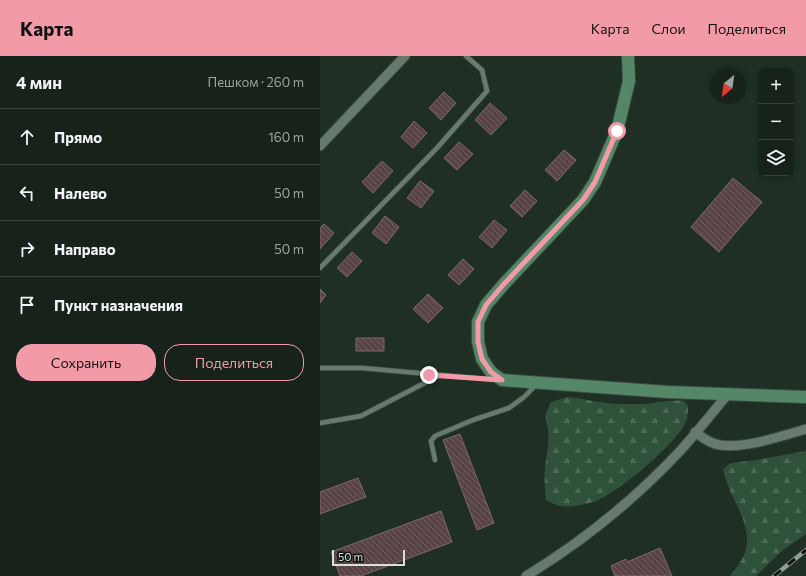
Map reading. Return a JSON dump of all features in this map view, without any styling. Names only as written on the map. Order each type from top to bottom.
[{"type":"street","points":[[320,146],[406,56]]},
{"type":"street","points":[[628,56],[629,82],[617,131],[595,182],[583,200],[486,305],[478,322],[478,342],[482,359],[491,372],[502,380],[668,392],[806,397]]},
{"type":"street","points":[[526,576],[562,554],[633,496],[680,450],[728,394]]},
{"type":"street","points":[[695,432],[707,441],[720,446],[755,443],[806,429]]},
{"type":"lane","points":[[320,268],[437,148],[487,91],[482,70],[466,56]]},
{"type":"lane","points":[[320,368],[362,368],[440,376],[502,380]]},
{"type":"lane","points":[[321,424],[361,416],[440,376]]},
{"type":"lane","points":[[435,460],[431,441],[436,436],[473,420],[510,408],[538,383]]},
{"type":"green space","points":[[567,397],[618,404],[684,401],[688,406],[687,419],[674,439],[663,451],[637,474],[611,493],[587,504],[560,506],[546,500],[545,470],[548,447],[548,429],[545,416],[551,402]]},
{"type":"green space","points":[[806,451],[806,534],[782,551],[756,576],[730,576],[741,561],[746,547],[747,535],[744,522],[727,484],[723,469],[731,463]]},
{"type":"building","points":[[444,92],[456,103],[441,120],[429,108]]},
{"type":"building","points":[[490,103],[507,118],[491,135],[475,120]]},
{"type":"building","points":[[414,121],[427,133],[413,148],[401,137]]},
{"type":"building","points":[[459,142],[473,154],[457,170],[444,158]]},
{"type":"building","points":[[564,150],[576,160],[557,181],[545,170]]},
{"type":"building","points":[[382,161],[393,171],[373,193],[362,182]]},
{"type":"building","points":[[733,178],[762,202],[719,252],[691,227]]},
{"type":"building","points":[[420,181],[434,191],[421,208],[407,198]]},
{"type":"building","points":[[525,190],[537,201],[522,217],[510,206]]},
{"type":"building","points":[[385,216],[399,227],[386,244],[372,233]]},
{"type":"building","points":[[494,220],[507,230],[492,248],[479,237]]},
{"type":"building","points":[[324,224],[334,233],[320,249],[320,228]]},
{"type":"building","points":[[352,252],[362,261],[347,277],[337,268]]},
{"type":"building","points":[[463,259],[474,269],[459,285],[448,275]]},
{"type":"building","points":[[320,289],[326,295],[320,303]]},
{"type":"building","points":[[428,294],[443,308],[428,323],[413,309]]},
{"type":"building","points":[[356,338],[384,338],[384,351],[356,351]]},
{"type":"building","points":[[460,434],[494,523],[477,530],[443,440]]},
{"type":"building","points":[[358,478],[366,497],[320,514],[320,492]]},
{"type":"building","points":[[441,511],[452,542],[361,576],[340,576],[331,552]]},
{"type":"building","points":[[660,548],[672,576],[615,576],[611,566],[626,559],[627,562]]},
{"type":"railway","points":[[774,576],[806,550]]},
{"type":"route","points":[[429,375],[502,380],[491,372],[482,359],[478,342],[478,322],[486,305],[503,285],[583,200],[595,182],[617,131]]}]
